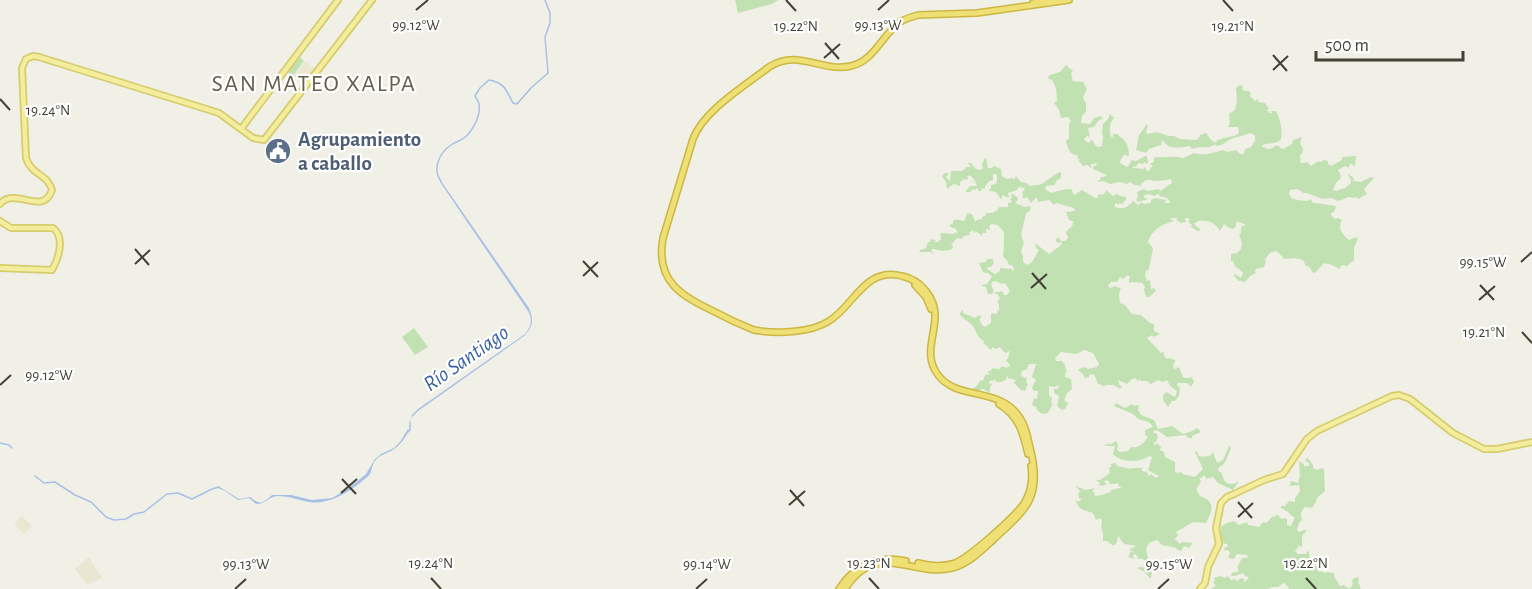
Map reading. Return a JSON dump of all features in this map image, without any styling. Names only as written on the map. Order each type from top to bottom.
[{"type":"highway","points":[[839,589],[847,578],[861,566],[882,559],[896,558],[939,566],[956,562],[972,553],[1017,512],[1025,501],[1032,475],[1022,432],[1014,416],[1002,406],[984,398],[954,391],[944,386],[936,378],[928,364],[927,352],[932,319],[930,306],[920,289],[907,280],[889,278],[874,282],[834,321],[822,329],[799,334],[765,335],[749,332],[678,296],[661,270],[658,249],[688,140],[704,116],[776,59],[794,55],[833,64],[848,63],[865,55],[898,20],[912,14],[925,11],[965,11],[1049,0]]},
{"type":"highway","points":[[845,589],[858,573],[875,565],[893,562],[927,569],[941,569],[960,565],[981,551],[1020,514],[1031,497],[1035,486],[1035,473],[1026,431],[1021,419],[1008,405],[992,397],[951,386],[939,376],[933,366],[930,352],[935,319],[932,302],[922,286],[910,278],[893,274],[871,280],[836,316],[820,327],[803,331],[761,332],[754,330],[679,292],[666,272],[661,249],[693,139],[700,124],[717,108],[769,67],[779,62],[798,59],[836,67],[851,66],[868,57],[892,29],[911,17],[977,13],[1069,0]]},
{"type":"main road","points":[[241,129],[338,0]]},
{"type":"main road","points":[[0,204],[6,198],[11,197],[42,201],[47,199],[52,192],[49,182],[33,171],[27,162],[24,150],[22,68],[26,59],[33,56],[219,113],[253,138],[264,140],[372,0]]},
{"type":"main road","points":[[0,221],[10,228],[53,228],[60,238],[57,259],[52,270],[0,268]]},
{"type":"main road","points":[[1200,589],[1205,583],[1208,567],[1219,544],[1216,528],[1222,501],[1248,487],[1283,474],[1307,439],[1317,431],[1392,396],[1399,395],[1410,399],[1448,430],[1484,449],[1497,449],[1532,442]]},
{"type":"shaded area","points":[[305,61],[316,69],[304,84],[294,76]]},
{"type":"shaded area","points":[[22,516],[32,526],[24,534],[15,525],[15,522]]},
{"type":"shaded area","points":[[89,557],[102,578],[87,585],[75,569]]},
{"type":"green space","points":[[735,0],[778,0],[772,4],[738,13]]},
{"type":"green space","points":[[298,55],[304,61],[293,76],[286,70]]},
{"type":"green space","points":[[1066,65],[1073,70],[1071,74],[1073,81],[1083,82],[1087,89],[1083,97],[1086,102],[1086,112],[1082,116],[1081,123],[1090,124],[1094,118],[1101,116],[1103,119],[1099,120],[1094,127],[1088,128],[1090,138],[1087,136],[1084,140],[1089,143],[1092,140],[1096,146],[1102,146],[1103,124],[1110,114],[1114,118],[1110,127],[1111,137],[1117,134],[1128,147],[1129,156],[1124,155],[1120,163],[1127,167],[1131,160],[1136,161],[1145,156],[1147,156],[1148,163],[1139,163],[1133,168],[1143,169],[1145,167],[1149,171],[1156,157],[1183,158],[1194,153],[1204,154],[1223,150],[1227,152],[1236,150],[1244,154],[1245,149],[1251,147],[1255,141],[1255,135],[1250,133],[1231,139],[1222,145],[1192,149],[1190,146],[1170,147],[1162,140],[1161,145],[1149,149],[1146,153],[1136,150],[1139,135],[1147,124],[1147,134],[1157,132],[1180,139],[1196,140],[1200,135],[1206,133],[1216,143],[1217,140],[1237,135],[1238,127],[1228,127],[1229,114],[1235,110],[1236,88],[1241,85],[1242,89],[1249,91],[1254,100],[1258,98],[1258,102],[1265,103],[1269,109],[1267,112],[1276,111],[1279,117],[1281,139],[1262,145],[1263,147],[1270,149],[1276,145],[1283,149],[1292,144],[1293,140],[1302,137],[1300,143],[1304,151],[1302,150],[1299,157],[1300,162],[1307,162],[1311,166],[1323,160],[1328,161],[1331,166],[1342,160],[1342,157],[1356,156],[1355,166],[1351,163],[1348,168],[1345,166],[1338,170],[1341,176],[1333,189],[1335,191],[1344,189],[1351,183],[1349,173],[1353,181],[1361,182],[1371,177],[1374,178],[1364,189],[1367,194],[1358,199],[1349,197],[1338,201],[1331,198],[1322,199],[1298,189],[1290,190],[1289,194],[1294,199],[1307,201],[1311,199],[1313,203],[1336,206],[1331,215],[1335,219],[1342,220],[1340,228],[1342,233],[1349,240],[1356,237],[1358,239],[1354,247],[1354,260],[1347,266],[1342,265],[1339,269],[1324,263],[1315,273],[1306,266],[1303,260],[1284,259],[1276,251],[1270,253],[1265,259],[1264,267],[1256,269],[1256,273],[1244,283],[1234,276],[1235,274],[1241,278],[1243,273],[1238,268],[1236,269],[1237,267],[1231,261],[1231,254],[1241,249],[1239,234],[1241,227],[1246,225],[1236,222],[1233,229],[1224,224],[1220,231],[1211,222],[1198,221],[1194,224],[1201,230],[1198,231],[1191,227],[1192,224],[1188,218],[1185,218],[1186,222],[1181,223],[1176,220],[1178,218],[1171,218],[1175,221],[1158,228],[1148,242],[1153,248],[1149,269],[1145,275],[1147,281],[1150,280],[1151,289],[1154,288],[1156,291],[1146,297],[1142,283],[1129,283],[1128,275],[1123,279],[1120,277],[1117,282],[1111,282],[1108,286],[1110,288],[1121,287],[1120,303],[1125,305],[1132,314],[1141,315],[1154,324],[1154,331],[1160,334],[1147,338],[1160,353],[1164,352],[1167,359],[1176,361],[1173,367],[1175,369],[1179,367],[1183,377],[1194,377],[1191,387],[1187,383],[1178,383],[1179,396],[1168,407],[1163,396],[1166,392],[1175,397],[1177,391],[1170,386],[1167,380],[1163,382],[1158,380],[1151,384],[1147,381],[1140,381],[1141,379],[1137,381],[1136,378],[1127,384],[1118,380],[1117,382],[1119,381],[1122,387],[1120,389],[1114,385],[1104,387],[1098,384],[1094,374],[1085,378],[1078,370],[1083,367],[1088,369],[1097,367],[1099,364],[1093,353],[1084,350],[1077,354],[1061,352],[1055,358],[1056,361],[1062,361],[1067,371],[1065,377],[1071,379],[1072,389],[1064,400],[1070,405],[1068,404],[1062,410],[1057,406],[1059,396],[1054,393],[1054,389],[1058,389],[1059,385],[1049,386],[1049,395],[1053,403],[1048,413],[1042,414],[1032,405],[1034,398],[1037,399],[1038,391],[1032,389],[1036,380],[1032,377],[1036,364],[1029,364],[1027,369],[1022,371],[1020,377],[1022,375],[1024,378],[1027,377],[1028,384],[1025,391],[1014,383],[1016,380],[1008,378],[1007,375],[1006,381],[996,382],[995,379],[989,382],[993,383],[990,393],[983,389],[976,391],[972,389],[981,380],[983,381],[985,375],[990,374],[987,371],[993,368],[998,370],[1002,366],[1010,367],[1006,361],[1010,351],[1004,352],[1000,347],[989,349],[972,325],[960,315],[963,310],[963,313],[975,318],[979,315],[985,327],[991,323],[991,313],[996,314],[999,310],[997,302],[1000,298],[994,293],[1002,291],[1004,295],[1007,295],[1010,291],[1005,283],[996,281],[991,285],[994,291],[988,294],[986,287],[982,285],[987,284],[992,277],[988,273],[981,272],[983,272],[979,263],[993,259],[994,263],[987,269],[995,274],[1000,271],[1000,268],[1014,270],[1003,256],[1004,232],[998,225],[991,224],[990,230],[986,229],[986,233],[982,233],[982,236],[976,231],[974,233],[973,230],[969,233],[970,235],[956,239],[950,250],[934,249],[931,250],[932,254],[931,252],[919,252],[926,248],[931,239],[938,242],[941,239],[941,233],[954,234],[954,232],[957,234],[955,228],[949,225],[953,224],[954,220],[963,221],[966,219],[966,213],[972,214],[975,221],[982,220],[986,213],[992,213],[1000,207],[1008,207],[1008,203],[1012,202],[1009,200],[1013,194],[1018,198],[1015,203],[1031,208],[1026,213],[1022,232],[1024,242],[1021,252],[1023,262],[1027,265],[1033,261],[1039,250],[1035,243],[1049,254],[1061,245],[1062,242],[1058,243],[1055,240],[1057,238],[1065,241],[1068,238],[1066,232],[1074,222],[1069,220],[1066,212],[1075,211],[1074,208],[1056,203],[1054,205],[1049,200],[1038,202],[1037,197],[1031,203],[1027,197],[1022,198],[1022,192],[1025,189],[1019,187],[1008,193],[1009,198],[1002,195],[1002,199],[996,192],[989,191],[991,185],[996,184],[996,174],[993,174],[993,180],[988,182],[984,189],[981,188],[982,191],[977,188],[966,192],[970,186],[976,186],[970,175],[967,180],[960,182],[960,186],[954,184],[949,189],[942,176],[949,173],[946,177],[950,181],[951,171],[962,171],[971,167],[967,163],[981,170],[986,158],[988,168],[994,166],[1001,169],[1002,176],[1007,179],[1013,178],[1014,180],[1016,176],[1021,182],[1030,186],[1039,185],[1061,172],[1061,178],[1056,181],[1055,185],[1046,186],[1045,189],[1051,193],[1071,189],[1074,195],[1082,190],[1097,198],[1106,190],[1113,196],[1117,194],[1126,197],[1124,204],[1116,203],[1114,206],[1119,208],[1127,207],[1133,201],[1137,205],[1143,202],[1143,204],[1151,203],[1151,200],[1155,198],[1170,203],[1168,199],[1158,194],[1155,196],[1148,194],[1143,196],[1148,199],[1138,202],[1136,200],[1137,192],[1144,189],[1147,191],[1159,189],[1160,191],[1172,183],[1171,179],[1146,180],[1141,184],[1142,186],[1130,182],[1110,184],[1103,181],[1096,182],[1101,179],[1100,177],[1107,175],[1093,169],[1096,163],[1090,165],[1091,168],[1087,165],[1083,166],[1077,158],[1078,155],[1071,152],[1066,140],[1069,139],[1071,121],[1068,117],[1061,118],[1054,103],[1057,101],[1056,88],[1048,77],[1060,72]]},
{"type":"green space","points":[[414,328],[428,347],[415,355],[402,337]]},
{"type":"green space","points":[[1116,403],[1125,408],[1132,404],[1138,405],[1141,415],[1154,420],[1158,429],[1172,426],[1183,434],[1197,428],[1201,432],[1188,438],[1186,435],[1167,437],[1157,430],[1153,431],[1158,437],[1153,443],[1161,447],[1160,450],[1164,452],[1165,457],[1175,462],[1177,473],[1181,472],[1195,477],[1203,469],[1195,452],[1197,451],[1199,456],[1209,456],[1213,452],[1217,463],[1223,460],[1229,446],[1231,448],[1226,460],[1218,468],[1227,483],[1232,484],[1237,481],[1238,483],[1233,490],[1218,483],[1213,477],[1199,478],[1201,481],[1197,491],[1200,496],[1209,501],[1212,507],[1208,519],[1206,523],[1193,522],[1176,532],[1178,535],[1174,540],[1180,544],[1182,542],[1193,543],[1189,548],[1184,546],[1181,551],[1162,545],[1157,540],[1149,543],[1146,549],[1147,559],[1152,568],[1151,579],[1137,568],[1149,568],[1145,561],[1137,559],[1135,554],[1134,559],[1128,557],[1131,551],[1134,553],[1131,550],[1129,550],[1136,546],[1124,544],[1118,536],[1114,546],[1103,541],[1101,518],[1096,520],[1093,513],[1080,508],[1075,499],[1078,502],[1082,499],[1079,498],[1080,491],[1075,486],[1086,490],[1095,488],[1092,492],[1095,496],[1123,487],[1116,483],[1109,484],[1107,480],[1104,481],[1107,484],[1098,486],[1100,483],[1096,480],[1110,473],[1109,468],[1112,466],[1110,464],[1116,463],[1117,466],[1131,469],[1143,468],[1141,470],[1146,471],[1149,476],[1151,474],[1156,478],[1159,476],[1148,470],[1152,457],[1135,461],[1121,459],[1113,454],[1115,446],[1104,444],[1109,443],[1110,445],[1116,441],[1120,452],[1128,451],[1131,447],[1137,447],[1143,443],[1148,437],[1145,435],[1145,430],[1153,427],[1149,422],[1138,419],[1133,414],[1114,406]]},
{"type":"green space","points":[[1307,457],[1313,468],[1324,469],[1325,491],[1317,498],[1312,508],[1305,507],[1302,511],[1302,520],[1297,530],[1299,532],[1307,530],[1302,536],[1302,547],[1299,546],[1295,551],[1298,554],[1309,552],[1310,562],[1319,572],[1334,573],[1340,586],[1351,588],[1353,582],[1351,582],[1358,577],[1361,589],[1289,589],[1284,583],[1268,589],[1212,589],[1216,586],[1213,582],[1214,578],[1228,576],[1231,580],[1236,581],[1242,578],[1245,582],[1249,578],[1243,573],[1231,576],[1232,573],[1239,571],[1237,567],[1242,559],[1248,558],[1247,555],[1237,554],[1234,559],[1228,558],[1230,552],[1224,551],[1225,547],[1228,547],[1227,544],[1221,543],[1220,527],[1234,521],[1239,525],[1247,522],[1248,525],[1259,527],[1263,522],[1266,523],[1278,515],[1281,519],[1287,519],[1287,525],[1291,526],[1295,517],[1281,506],[1285,506],[1289,501],[1295,502],[1300,491],[1299,485],[1290,486],[1291,481],[1298,483],[1299,461],[1304,466],[1309,466],[1309,463],[1305,461]]},
{"type":"water","points":[[441,181],[529,308],[532,323],[524,336],[418,411],[410,423],[412,415],[418,409],[525,334],[531,323],[528,311]]},
{"type":"water","points":[[408,429],[409,431],[399,445],[377,459],[368,476],[348,491],[330,500],[309,502],[277,496],[262,503],[256,504],[249,498],[238,500],[218,488],[218,486],[239,499],[250,497],[259,502],[263,502],[272,495],[291,495],[312,500],[332,498],[366,474],[375,459],[381,454],[394,448]]},
{"type":"waterway","name":"Río Santiago","points":[[441,181],[437,171],[440,157],[447,148],[464,138],[473,128],[479,109],[475,96],[480,88],[489,80],[499,83],[513,103],[517,104],[548,73],[545,37],[550,23],[550,13],[545,0]]},
{"type":"waterway","name":"Río Santiago","points":[[408,432],[410,422]]},
{"type":"waterway","name":"Río Santiago","points":[[0,443],[12,448]]},
{"type":"waterway","name":"Río Santiago","points":[[35,476],[44,483],[55,482],[91,502],[106,517],[114,520],[126,519],[144,512],[167,494],[178,493],[192,499],[219,487]]},
{"type":"place","name":"Agrupamiento a caballo","points":[[278,151]]},
{"type":"district","name":"SAN MATEO XALPA","points":[[314,84]]}]
